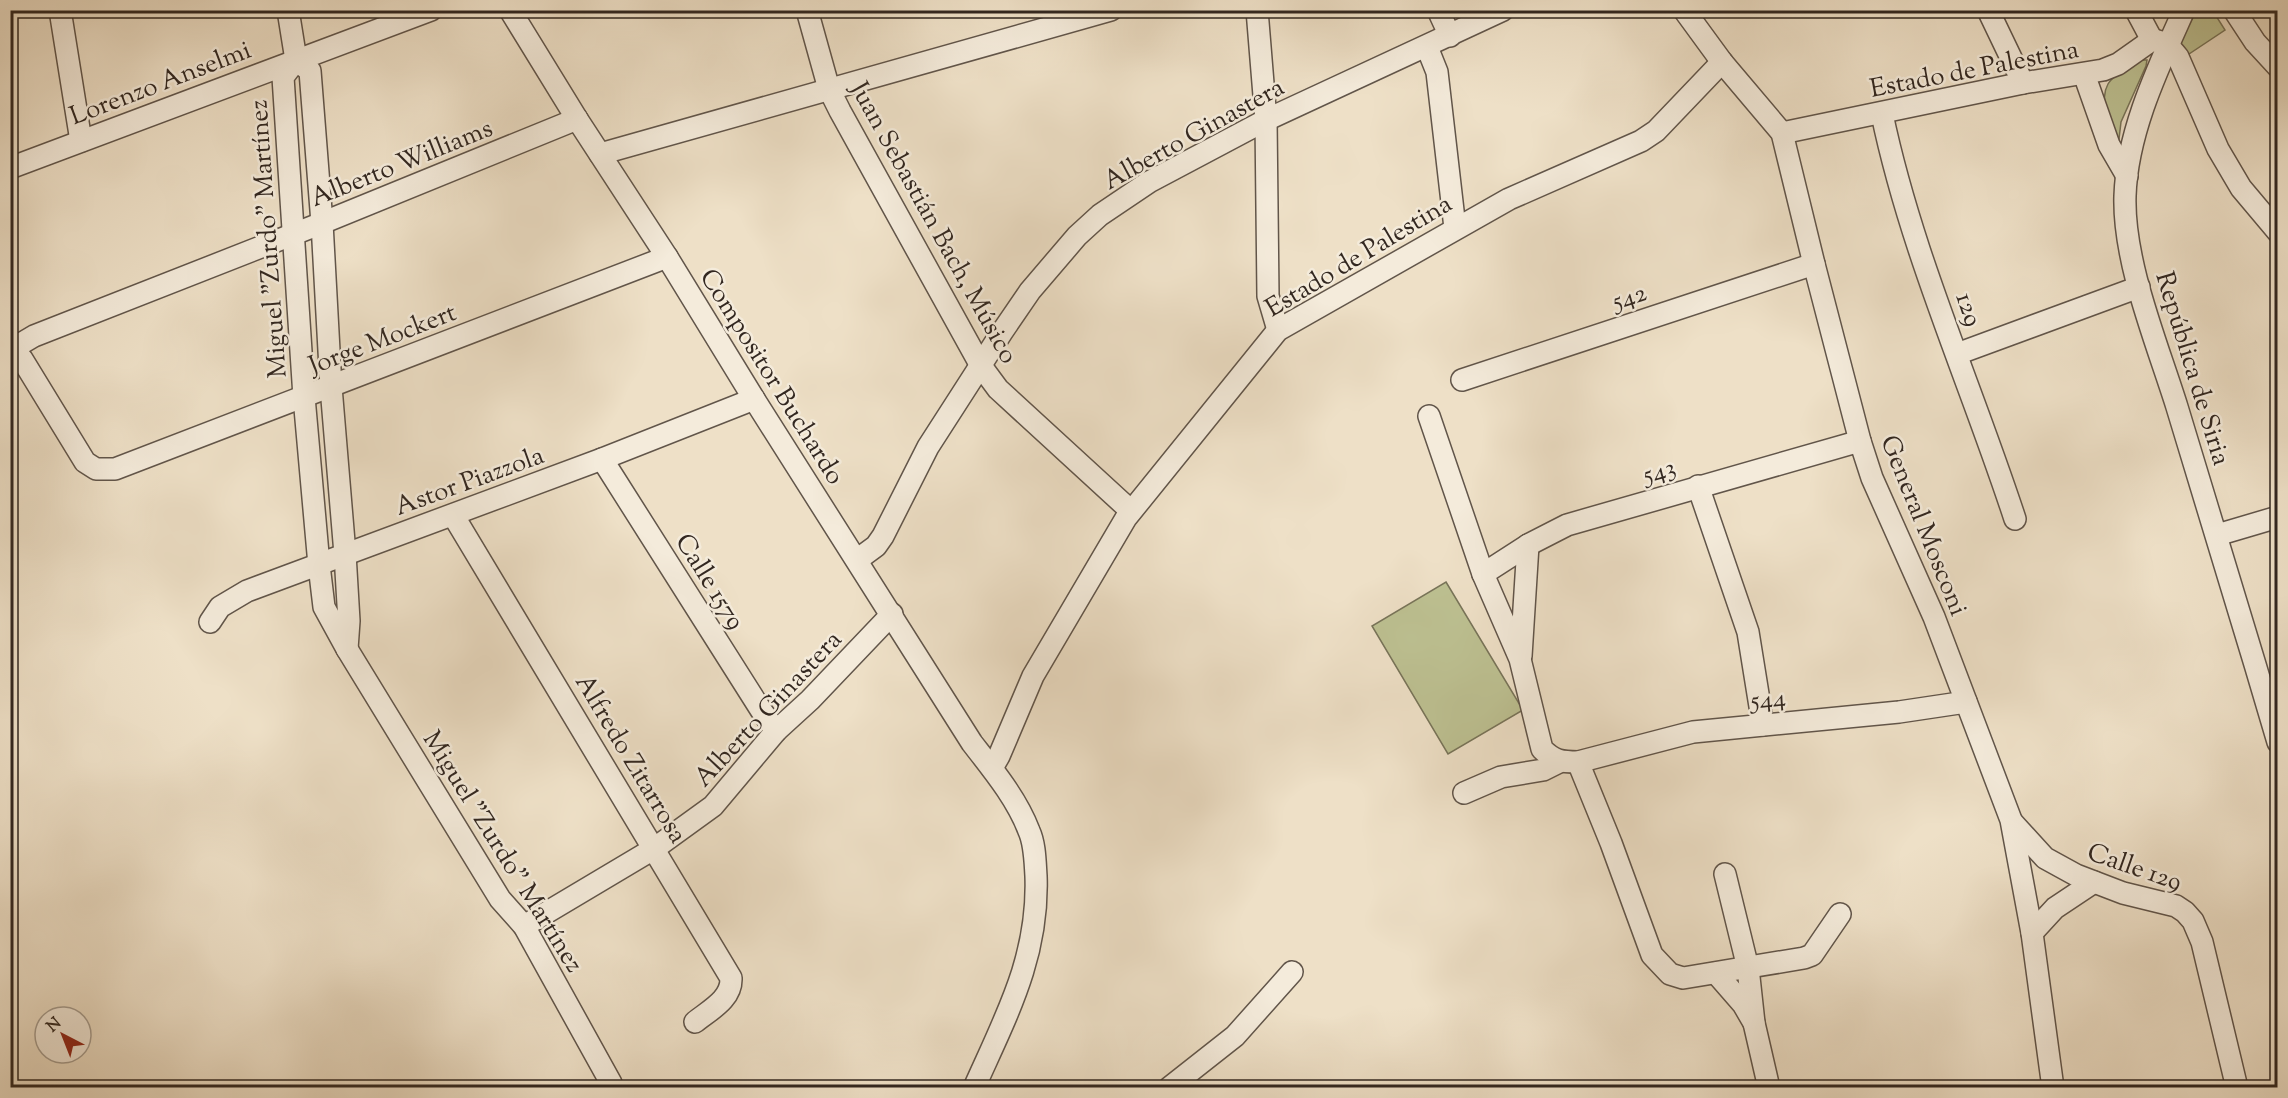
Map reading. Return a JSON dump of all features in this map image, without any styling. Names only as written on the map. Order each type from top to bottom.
[{"type":"street","points":[[60,10],[81,141]]},
{"type":"street","points":[[288,10],[296,60]]},
{"type":"street","name":"Lorenzo Anselmi","points":[[10,168],[431,10]]},
{"type":"street","name":"Compositor Buchardo","points":[[510,10],[972,743],[992,768],[1021,814],[1030,833],[1035,860],[1037,903],[1034,932],[1019,988],[974,1088]]},
{"type":"street","name":"Juan Sebastián Bach, Músico","points":[[807,10],[830,89],[840,111],[981,366],[998,389],[1131,511]]},
{"type":"street","points":[[600,153],[1111,10]]},
{"type":"street","points":[[1257,10],[1266,120],[1268,296],[1278,330]]},
{"type":"street","points":[[1438,10],[1450,36]]},
{"type":"street","name":"Alberto Ginastera","points":[[857,560],[876,546],[883,536],[928,447],[1030,291],[1077,237],[1100,215],[1149,182],[1266,120],[1503,10]]},
{"type":"street","name":"General Mosconi","points":[[1684,10],[1722,62],[1782,133],[1860,441],[1872,478],[1934,617],[2011,820],[2032,933],[2054,1088]]},
{"type":"street","points":[[1988,10],[2023,83]]},
{"type":"street","points":[[2136,10],[2160,43],[2178,57],[2208,128],[2230,170],[2250,201],[2277,232]]},
{"type":"street","name":"República de Siria","points":[[2184,10],[2160,43],[2137,127],[2127,176],[2126,220],[2139,286],[2276,734]]},
{"type":"street","points":[[2234,10],[2255,42],[2277,67]]},
{"type":"street","name":"Estado de Palestina","points":[[1782,133],[2023,83],[2084,74],[2118,64],[2160,43]]},
{"type":"street","points":[[1427,47],[1437,72],[1455,228]]},
{"type":"street","name":"Miguel \"Zurdo\" Martínez","points":[[347,649],[349,621],[345,554],[331,387],[322,223],[310,71],[296,60],[283,77],[304,397],[324,608],[347,649],[500,899],[524,926],[611,1083]]},
{"type":"street","name":"Estado de Palestina","points":[[992,768],[1033,676],[1131,511],[1278,330],[1509,199],[1641,141],[1656,131],[1722,62]]},
{"type":"street","points":[[2084,74],[2109,145],[2127,176]]},
{"type":"street","name":"129","points":[[1882,114],[1903,200],[2015,519]]},
{"type":"street","name":"Alberto Williams","points":[[11,347],[577,119]]},
{"type":"street","name":"Jorge Mockert","points":[[11,347],[22,359],[85,462],[96,469],[115,469],[667,257]]},
{"type":"street","name":"542","points":[[1462,380],[1814,264]]},
{"type":"street","points":[[1957,354],[2139,286]]},
{"type":"street","name":"Astor Piazzola","points":[[210,622],[220,607],[247,591],[602,459],[754,399]]},
{"type":"street","points":[[1429,416],[1483,574],[1520,659],[1542,749],[1550,758],[1568,762],[1615,854],[1652,955],[1670,974],[1676,977],[1716,973],[1804,958],[1812,954],[1840,914]]},
{"type":"street","name":"543","points":[[1483,574],[1528,545],[1567,525],[1860,441]]},
{"type":"street","name":"Calle 1579","points":[[602,459],[760,710],[776,731]]},
{"type":"street","points":[[1698,486],[1748,632],[1763,725]]},
{"type":"street","name":"Alfredo Zitarrosa","points":[[453,515],[731,978],[732,987],[727,997],[695,1022]]},
{"type":"street","points":[[2217,535],[2277,518]]},
{"type":"street","points":[[1520,659],[1528,545]]},
{"type":"street","name":"Alberto Ginastera","points":[[524,926],[654,848],[712,806],[776,731],[810,700],[892,614]]},
{"type":"street","name":"544","points":[[1464,793],[1501,777],[1543,770],[1693,732],[1899,712],[1966,702]]},
{"type":"street","name":"Calle 129","points":[[2011,820],[2045,858],[2076,875],[2122,893],[2176,906],[2186,912],[2193,921],[2202,942],[2237,1088]]},
{"type":"street","points":[[1725,874],[1748,968],[1754,1023],[1769,1088]]},
{"type":"street","points":[[2032,933],[2055,908],[2094,882]]},
{"type":"street","points":[[1169,1088],[1236,1036],[1292,972]]},
{"type":"street","points":[[1716,973],[1743,1004],[1754,1023]]},
{"type":"green space","points":[[2190,11],[2213,11],[2225,30],[2186,56],[2178,42]]},
{"type":"green space","points":[[2138,60],[2147,60],[2146,66],[2121,122],[2119,139],[2106,113],[2105,90],[2114,77]]},
{"type":"green space","points":[[1446,582],[1523,710],[1448,754],[1372,626]]}]
